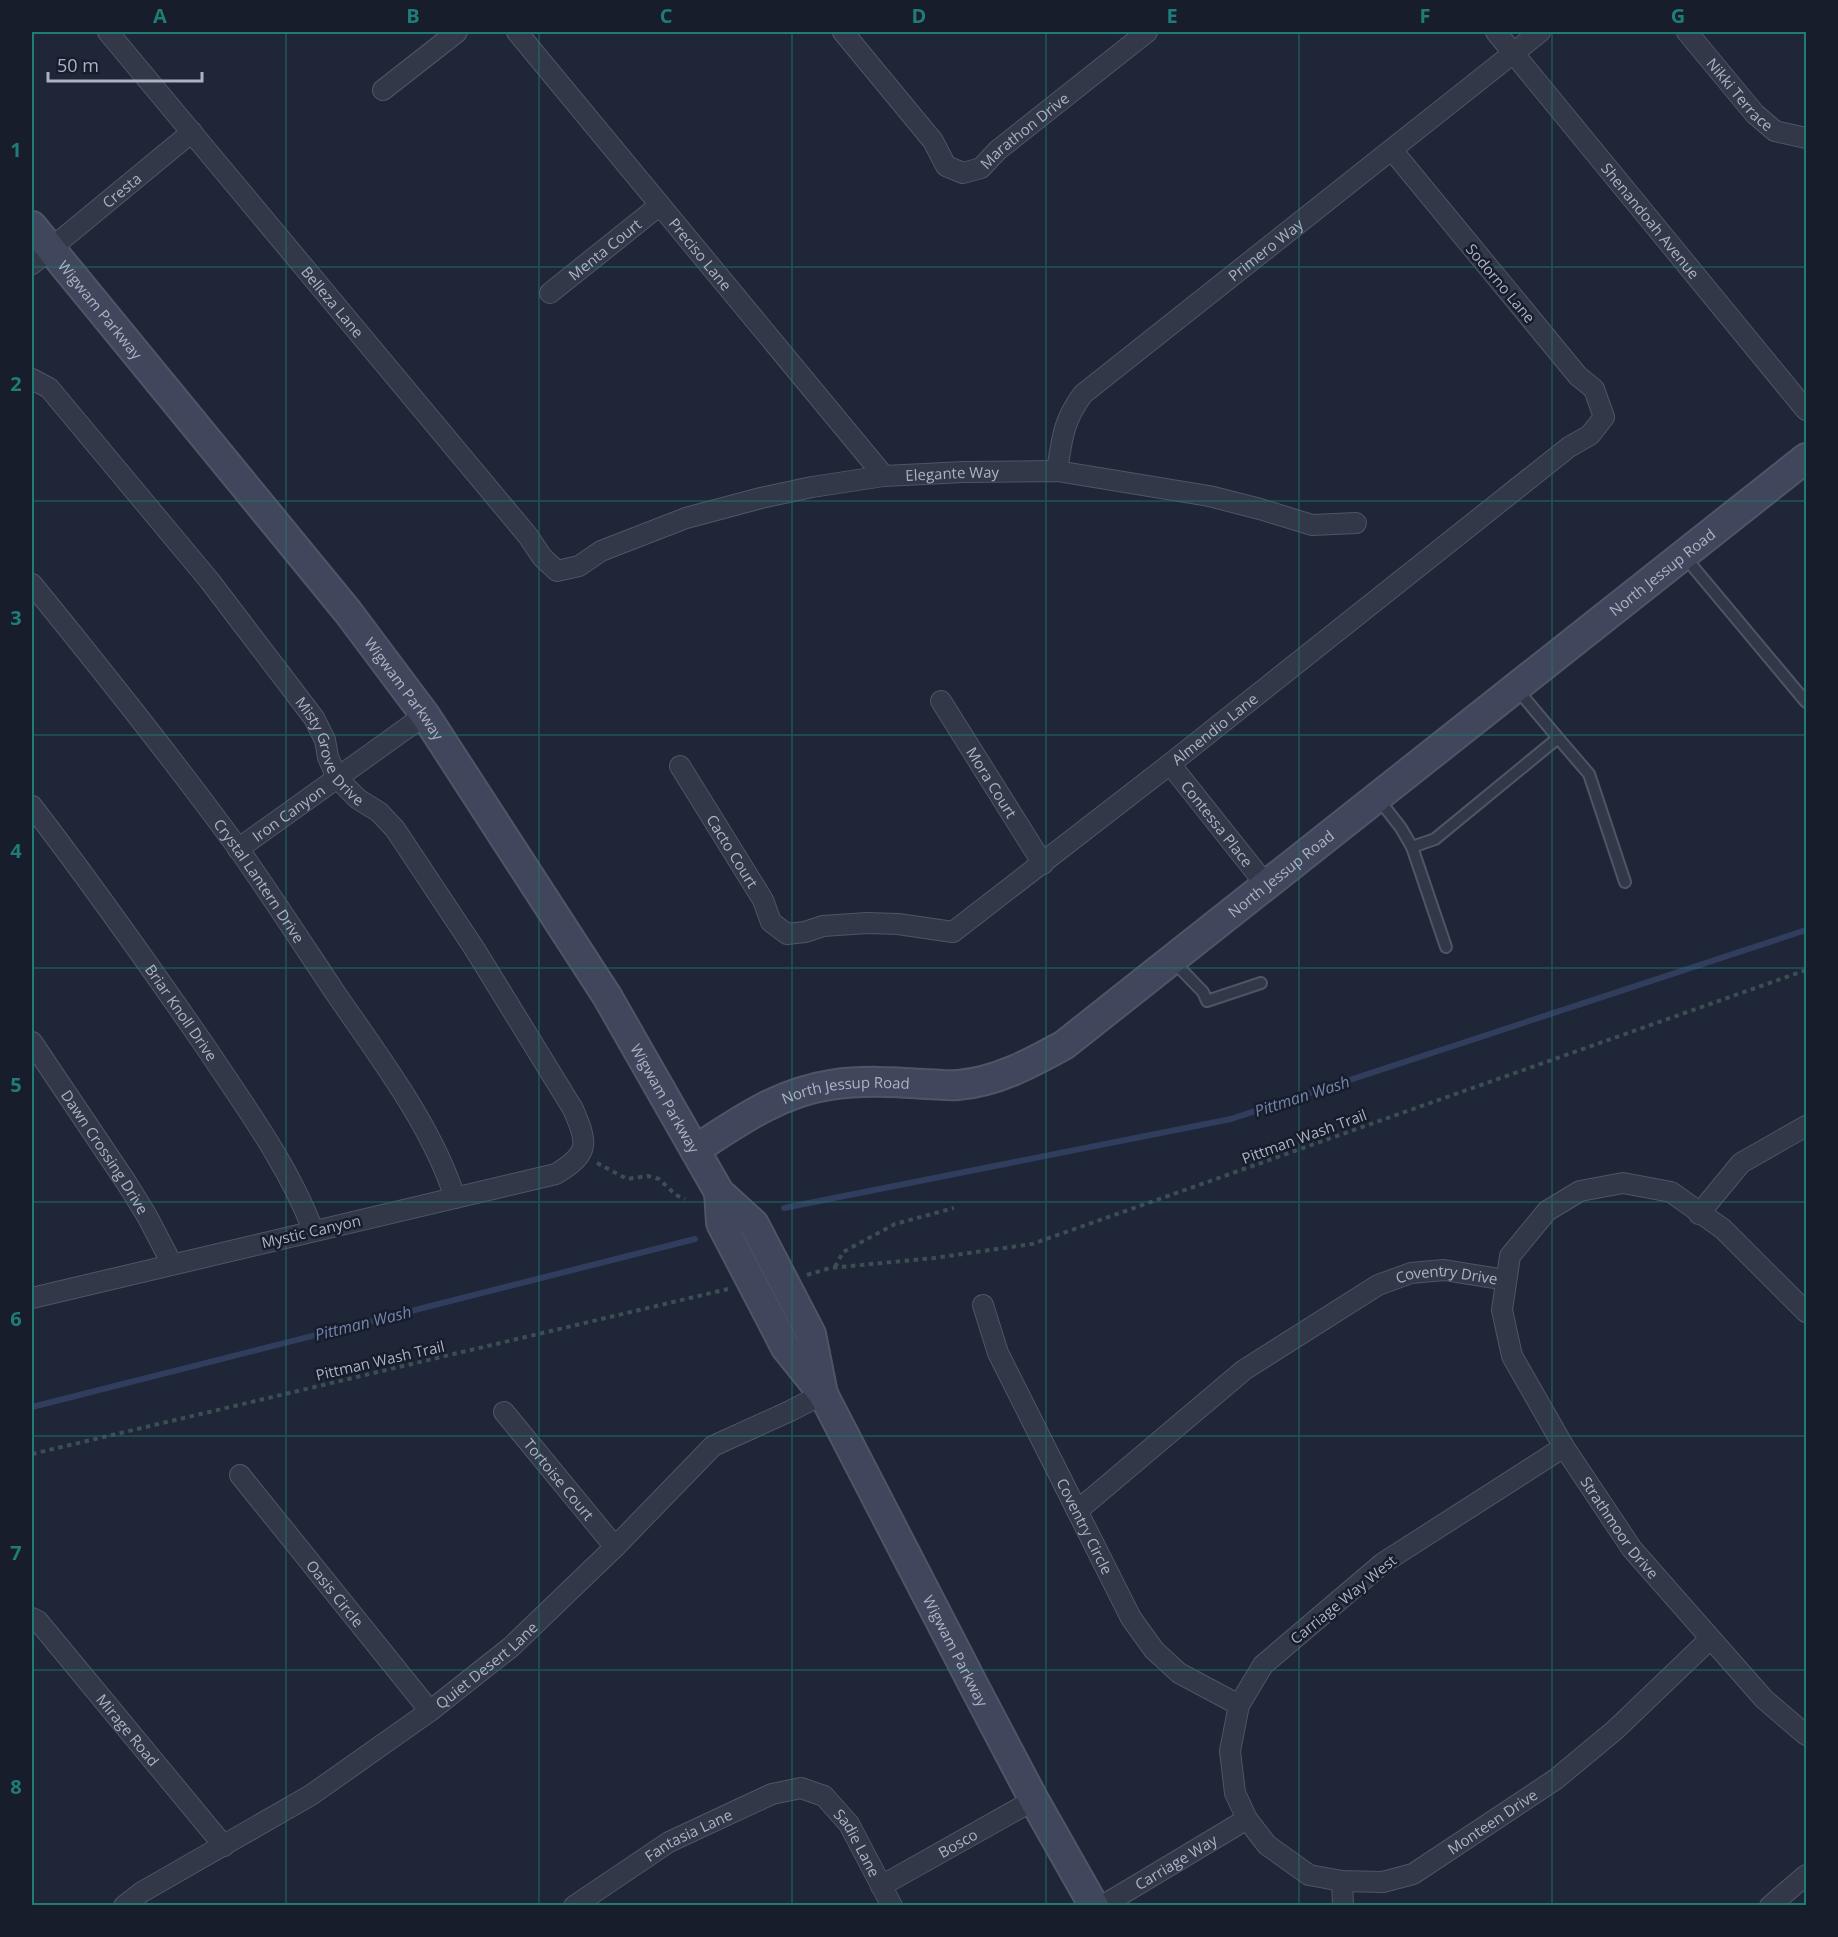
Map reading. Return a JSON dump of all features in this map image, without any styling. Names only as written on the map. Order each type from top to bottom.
[{"type":"main road","name":"Wigwam Parkway","points":[[32,226],[41,257],[348,612],[425,715],[607,996],[719,1192],[754,1224],[812,1334],[823,1394],[1034,1800],[1094,1905]]},
{"type":"main road","name":"North Jessup Road","points":[[695,1150],[755,1111],[792,1094],[830,1085],[869,1081],[958,1085],[993,1079],[1027,1065],[1064,1045],[1806,458]]},
{"type":"street","name":"Belleza Lane","points":[[108,32],[521,527],[542,557],[557,571]]},
{"type":"street","points":[[383,90],[457,32]]},
{"type":"street","name":"Preciso Lane","points":[[517,32],[884,476]]},
{"type":"street","name":"Marathon Drive","points":[[843,32],[933,141],[946,166],[963,173],[981,168],[998,150],[1147,32]]},
{"type":"street","name":"Shenandoah Avenue","points":[[1496,32],[1806,410]]},
{"type":"street","name":"Primero Way","points":[[1058,471],[1063,433],[1071,411],[1083,394],[1540,32]]},
{"type":"street","name":"Nikki Terrace","points":[[1686,32],[1755,114],[1775,131],[1806,138]]},
{"type":"street","name":"Cresta","points":[[41,257],[192,132]]},
{"type":"street","name":"Sodorno Lane","points":[[1392,150],[1578,375],[1594,389],[1604,417]]},
{"type":"street","name":"Menta Court","points":[[550,293],[660,205]]},
{"type":"street","name":"Misty Grove Drive","points":[[32,379],[49,388],[209,579],[315,718],[325,740],[328,756],[337,778],[358,799],[379,812],[395,829],[474,948],[573,1109],[583,1132],[581,1153]]},
{"type":"street","name":"Almendio Lane","points":[[787,934],[805,932],[823,926],[867,923],[898,924],[953,933],[1569,447],[1590,435],[1604,417]]},
{"type":"street","name":"Elegante Way","points":[[557,571],[579,566],[601,551],[686,518],[812,487],[884,476],[1058,471],[1209,496],[1260,508],[1312,525],[1356,523]]},
{"type":"street","name":"Crystal Lantern Drive","points":[[32,584],[104,672],[238,849],[401,1092],[435,1148],[455,1198]]},
{"type":"street","name":"Mora Court","points":[[941,701],[1043,864]]},
{"type":"street","name":"Iron Canyon","points":[[238,849],[425,715]]},
{"type":"street","name":"Contessa Place","points":[[1170,764],[1266,885]]},
{"type":"street","name":"Cacto Court","points":[[680,766],[763,900],[771,922],[787,934]]},
{"type":"street","name":"Briar Knoll Drive","points":[[32,806],[76,863],[224,1075],[278,1159],[301,1200],[313,1230]]},
{"type":"street","name":"Dawn Crossing Drive","points":[[32,1042],[126,1182],[172,1264]]},
{"type":"street","points":[[1699,1214],[1740,1163],[1806,1126]]},
{"type":"street","name":"Mystic Canyon","points":[[32,1298],[556,1174],[573,1163],[581,1153]]},
{"type":"street","name":"Coventry Drive","points":[[1077,1511],[1245,1370],[1378,1285],[1411,1273],[1444,1270],[1506,1280],[1510,1256],[1547,1211],[1580,1191],[1623,1183],[1671,1192],[1723,1229],[1806,1312]]},
{"type":"street","name":"Strathmoor Drive","points":[[1506,1280],[1502,1310],[1512,1356],[1564,1447],[1632,1548],[1764,1699],[1806,1736]]},
{"type":"street","name":"Coventry Circle","points":[[983,1305],[998,1353],[1131,1618],[1154,1650],[1179,1672],[1239,1706]]},
{"type":"street","name":"Quiet Desert Lane","points":[[124,1905],[142,1892],[311,1795],[430,1711],[511,1647],[615,1547],[713,1446],[823,1394]]},
{"type":"street","name":"Tortoise Court","points":[[504,1412],[615,1547]]},
{"type":"street","name":"Carriage Way West","points":[[1247,1819],[1235,1793],[1230,1751],[1239,1706],[1263,1665],[1383,1563],[1564,1447]]},
{"type":"street","name":"Oasis Circle","points":[[240,1475],[430,1711]]},
{"type":"street","name":"Mirage Road","points":[[32,1618],[38,1621],[224,1846]]},
{"type":"street","name":"Monteen Drive","points":[[1247,1819],[1267,1845],[1309,1875],[1342,1881],[1383,1882],[1413,1874],[1556,1779],[1615,1731],[1710,1639]]},
{"type":"street","name":"Fantasia Lane","points":[[574,1905],[669,1842],[772,1794],[801,1788],[812,1791]]},
{"type":"street","name":"Sadie Lane","points":[[812,1791],[824,1796],[849,1824],[892,1905]]},
{"type":"street","name":"Bosco","points":[[881,1886],[1034,1800]]},
{"type":"street","name":"Carriage Way","points":[[1102,1905],[1247,1819]]},
{"type":"street","points":[[1770,1905],[1806,1875]]},
{"type":"street","points":[[1342,1881],[1343,1905]]},
{"type":"lane","points":[[1684,555],[1806,702]]},
{"type":"lane","points":[[1516,688],[1589,774],[1625,882]]},
{"type":"lane","points":[[1412,847],[1435,839],[1558,738]]},
{"type":"lane","points":[[1377,797],[1401,828],[1412,847],[1446,948]]},
{"type":"lane","points":[[1172,959],[1203,992],[1208,1001],[1261,983]]},
{"type":"path","name":"Pittman Wash Trail","points":[[798,1277],[835,1268],[934,1258],[1032,1244],[1806,970]]},
{"type":"path","points":[[581,1153],[627,1179],[648,1176],[659,1179],[676,1195],[685,1199]]},
{"type":"path","points":[[835,1268],[843,1252],[895,1224],[954,1208]]},
{"type":"path","name":"Pittman Wash Trail","points":[[32,1454],[733,1287]]},
{"type":"waterway","name":"Pittman Wash","points":[[784,1208],[1231,1119],[1806,930]]},
{"type":"waterway","name":"Pittman Wash","points":[[32,1407],[695,1239]]}]
